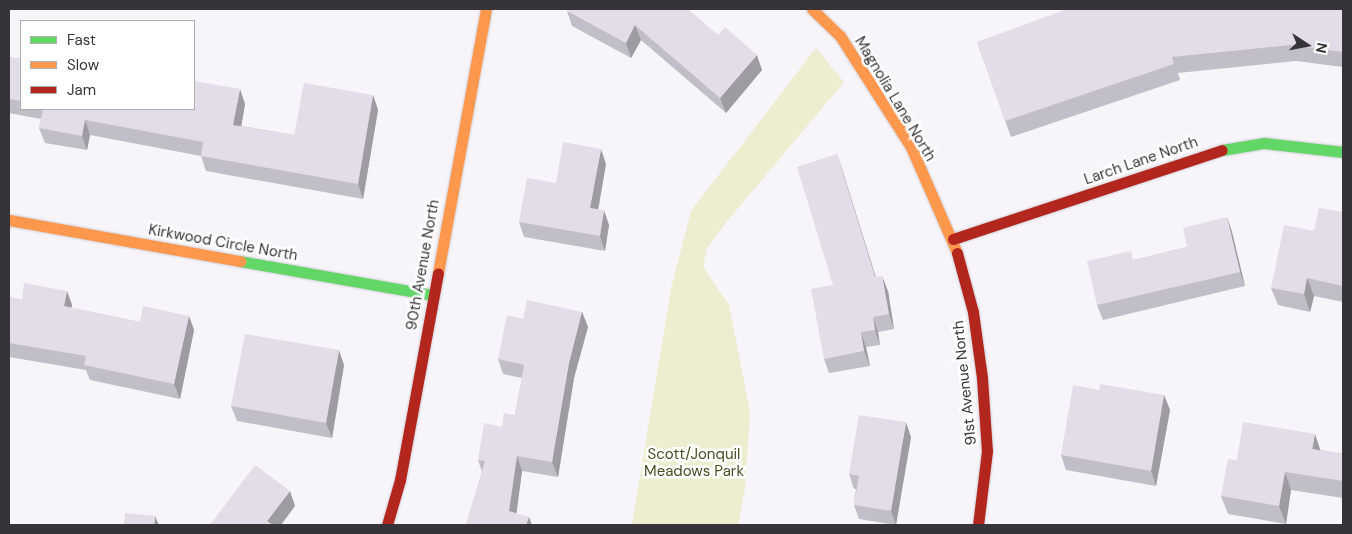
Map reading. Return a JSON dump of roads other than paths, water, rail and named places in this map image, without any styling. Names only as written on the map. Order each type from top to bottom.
[{"type":"street","name":"90th Avenue North","points":[[387,525],[400,480],[432,295],[486,9]]},
{"type":"street","name":"Magnolia Lane North","points":[[812,9],[840,36],[866,73],[910,148],[953,240]]},
{"type":"street","name":"Larch Lane North","points":[[953,240],[1217,151],[1264,143],[1343,152]]},
{"type":"street","name":"Kirkwood Circle North","points":[[9,220],[432,295]]},
{"type":"street","name":"91st Avenue North","points":[[953,240],[974,312],[982,378],[987,450],[978,525]]},
{"type":"park label","name":"Scott/Jonquil Meadows Park","points":[[694,462]]}]
